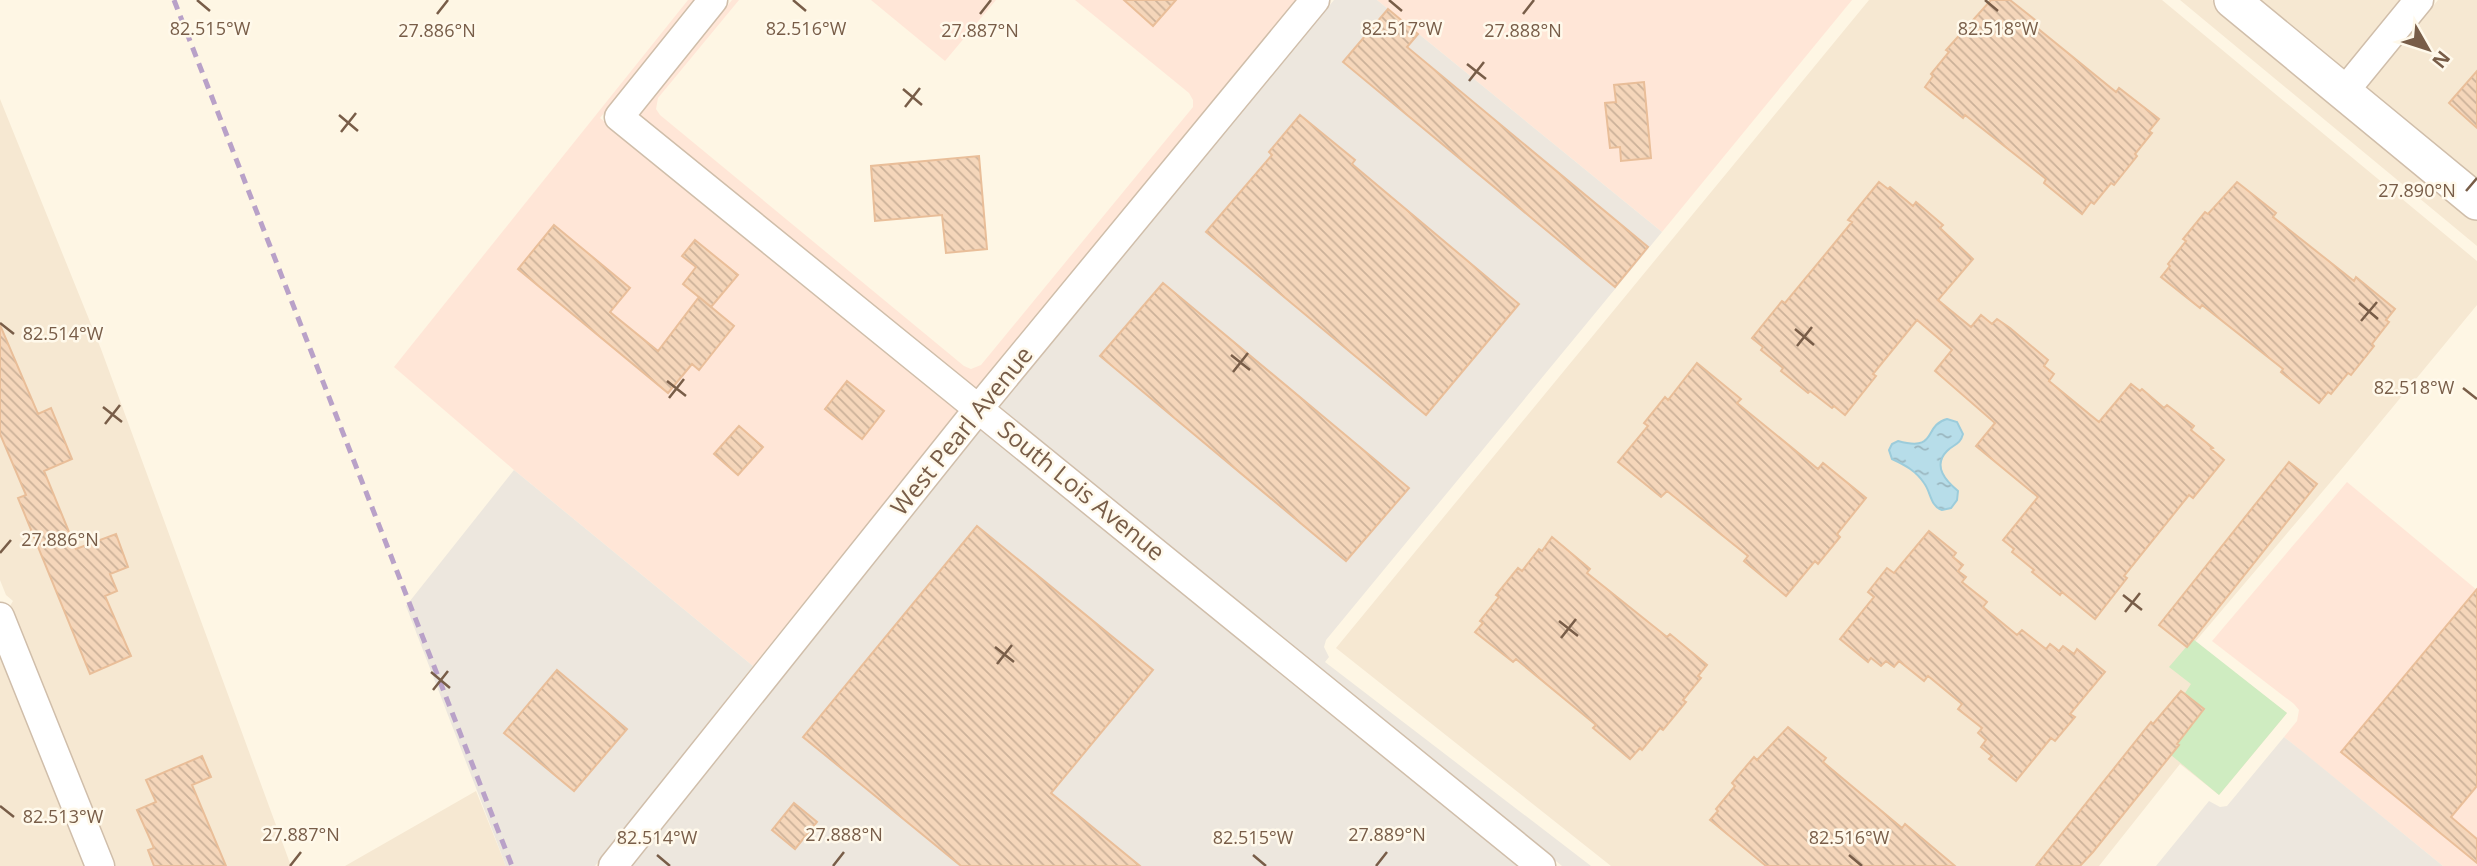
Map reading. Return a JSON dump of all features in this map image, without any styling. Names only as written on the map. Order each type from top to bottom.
[{"type":"street","name":"South Lois Avenue","points":[[713,0],[619,117],[1541,866]]},
{"type":"street","name":"West Pearl Avenue","points":[[613,866],[979,408],[1315,0]]},
{"type":"street","points":[[2232,0],[2477,202]]},
{"type":"street","points":[[2343,93],[2419,0]]},
{"type":"street","points":[[0,617],[100,866]]},
{"type":"shaded area","points":[[688,0],[694,0],[600,118],[960,409],[753,666],[514,470],[394,367]]},
{"type":"shaded area","points":[[732,0],[739,0],[658,98],[656,109],[964,366],[971,369],[981,365],[1193,107],[1189,93],[1075,0],[1296,0],[976,388],[639,116]]},
{"type":"shaded area","points":[[871,0],[996,0],[945,61]]},
{"type":"shaded area","points":[[1334,0],[1377,0],[1662,232],[1326,640],[1324,647],[1329,657],[1325,662],[1591,866],[1562,866],[999,407]]},
{"type":"shaded area","points":[[1377,0],[1852,0],[1662,232]]},
{"type":"shaded area","points":[[1869,0],[2162,0],[2477,261],[2477,305],[2195,642],[2287,713],[2219,795],[2180,764],[2099,866],[1611,866],[1336,648]]},
{"type":"shaded area","points":[[2180,0],[2212,0],[2477,219],[2477,246]]},
{"type":"shaded area","points":[[2253,0],[2400,0],[2340,73]]},
{"type":"shaded area","points":[[2438,0],[2477,0],[2477,185],[2362,92]]},
{"type":"shaded area","points":[[0,99],[101,349],[291,866],[114,866],[10,606],[13,601],[6,595],[0,580]]},
{"type":"shaded area","points":[[983,427],[1520,866],[632,866]]},
{"type":"shaded area","points":[[514,470],[753,666],[595,866],[506,866],[406,606]]},
{"type":"shaded area","points":[[2347,482],[2477,590],[2477,866],[2443,866],[2284,737],[2297,721],[2299,710],[2212,641]]},
{"type":"shaded area","points":[[0,654],[85,866],[0,866]]},
{"type":"shaded area","points":[[2284,737],[2443,866],[2156,866],[2209,801],[2220,807],[2227,806]]},
{"type":"shaded area","points":[[476,791],[506,866],[345,866]]},
{"type":"green space","points":[[2193,639],[2287,713],[2219,795],[2171,755],[2178,745],[2153,724],[2181,691],[2185,693],[2191,684],[2169,667]]},
{"type":"water","points":[[1947,419],[1957,422],[1963,434],[1941,462],[1942,473],[1958,491],[1957,500],[1951,508],[1942,510],[1933,502],[1921,479],[1892,459],[1889,450],[1892,444],[1898,441],[1911,444],[1925,441],[1939,422]]},
{"type":"building","points":[[1124,0],[1176,0],[1153,26]]},
{"type":"building","points":[[1991,0],[2010,0],[2039,23],[2036,27],[2116,92],[2119,88],[2159,119],[2149,131],[2152,133],[2135,154],[2137,156],[2114,185],[2111,183],[2082,214],[2044,183],[2046,179],[1925,87],[1933,76],[1931,74],[1949,52],[1946,50]]},
{"type":"building","points":[[1388,9],[1418,34],[1407,47],[1648,247],[1615,287],[1343,62]]},
{"type":"building","points":[[2477,71],[2477,128],[2449,103]]},
{"type":"building","points":[[1644,82],[1651,158],[1621,161],[1620,147],[1610,148],[1605,103],[1616,102],[1614,85]]},
{"type":"building","points":[[1300,115],[1355,160],[1352,164],[1519,304],[1426,415],[1206,232],[1272,155],[1269,152]]},
{"type":"building","points":[[979,156],[987,249],[946,253],[942,215],[875,221],[871,166]]},
{"type":"building","points":[[1879,182],[1888,189],[1890,187],[1913,206],[1916,202],[1943,225],[1940,228],[1973,259],[1938,300],[1971,327],[1981,315],[1992,324],[1997,319],[2010,328],[2048,360],[2044,366],[2054,374],[2049,381],[2099,422],[2131,384],[2140,391],[2142,389],[2164,408],[2167,405],[2194,426],[2191,430],[2224,460],[2193,498],[2189,495],[2124,576],[2127,578],[2095,619],[2032,572],[2034,570],[2012,552],[2014,549],[2003,540],[2038,497],[1976,446],[1995,423],[1935,371],[1952,350],[1917,320],[1873,374],[1876,376],[1845,415],[1810,391],[1808,393],[1781,371],[1783,368],[1761,350],[1763,347],[1752,338],[1782,301],[1785,303],[1852,222],[1848,220]]},
{"type":"building","points":[[2237,182],[2276,213],[2273,217],[2354,281],[2356,277],[2395,309],[2386,320],[2389,322],[2372,344],[2374,346],[2351,375],[2348,373],[2331,394],[2328,392],[2319,403],[2281,372],[2283,369],[2202,305],[2200,308],[2161,277],[2186,241],[2183,239],[2205,212],[2208,214]]},
{"type":"building","points":[[554,225],[630,288],[610,312],[658,351],[699,297],[734,326],[699,370],[692,364],[668,393],[518,269]]},
{"type":"building","points":[[695,240],[738,275],[711,307],[683,284],[696,267],[682,256]]},
{"type":"building","points":[[1163,283],[1409,488],[1346,561],[1100,356]]},
{"type":"building","points":[[0,325],[38,414],[51,408],[72,459],[44,471],[76,549],[116,534],[128,567],[110,574],[117,591],[105,596],[131,656],[90,674],[18,498],[26,495],[0,434]]},
{"type":"building","points":[[1697,363],[1741,399],[1737,403],[1818,469],[1823,463],[1866,498],[1837,534],[1840,537],[1818,564],[1815,561],[1786,596],[1744,561],[1748,556],[1667,491],[1661,497],[1618,462],[1648,426],[1644,423],[1665,397],[1668,400]]},
{"type":"building","points":[[847,381],[884,411],[862,439],[825,409]]},
{"type":"building","points":[[739,426],[763,447],[738,475],[714,454]]},
{"type":"building","points":[[2289,462],[2317,484],[2187,647],[2159,625]]},
{"type":"building","points":[[977,526],[1153,670],[1051,793],[1140,866],[961,866],[803,737]]},
{"type":"building","points":[[1929,531],[1956,553],[1953,557],[1963,565],[1958,571],[1966,577],[1962,582],[1987,602],[1983,607],[2017,635],[2022,630],[2046,649],[2050,644],[2059,651],[2063,646],[2074,654],[2077,649],[2105,672],[2070,714],[2075,717],[2055,741],[2051,738],[2016,781],[1989,759],[1992,756],[1981,747],[1986,740],[1978,733],[1982,728],[1958,709],[1962,704],[1928,676],[1924,681],[1899,661],[1894,667],[1886,661],[1881,666],[1871,658],[1868,662],[1840,639],[1874,597],[1868,592],[1887,568],[1894,573]]},
{"type":"building","points":[[1552,537],[1590,569],[1587,573],[1667,637],[1670,634],[1707,665],[1698,676],[1701,678],[1683,700],[1686,702],[1663,730],[1660,728],[1642,750],[1640,748],[1630,759],[1593,728],[1596,725],[1516,659],[1513,662],[1475,632],[1499,597],[1496,595],[1518,568],[1522,571]]},
{"type":"building","points":[[2477,589],[2477,786],[2451,817],[2477,839],[2477,863],[2341,752]]},
{"type":"building","points":[[557,670],[627,729],[574,791],[504,733]]},
{"type":"building","points":[[2181,691],[2204,709],[2177,744],[2179,745],[2093,852],[2080,866],[2036,866],[2151,722],[2153,724]]},
{"type":"building","points":[[1788,727],[1826,758],[1823,762],[1902,828],[1905,824],[1955,866],[1766,866],[1710,820],[1735,786],[1732,783],[1754,757],[1757,760]]},
{"type":"building","points":[[202,756],[211,777],[192,785],[226,866],[154,866],[148,850],[154,848],[137,810],[156,802],[146,780]]},
{"type":"building","points":[[794,803],[817,822],[795,849],[772,830]]},
{"type":"railway","points":[[174,0],[512,866]]}]
